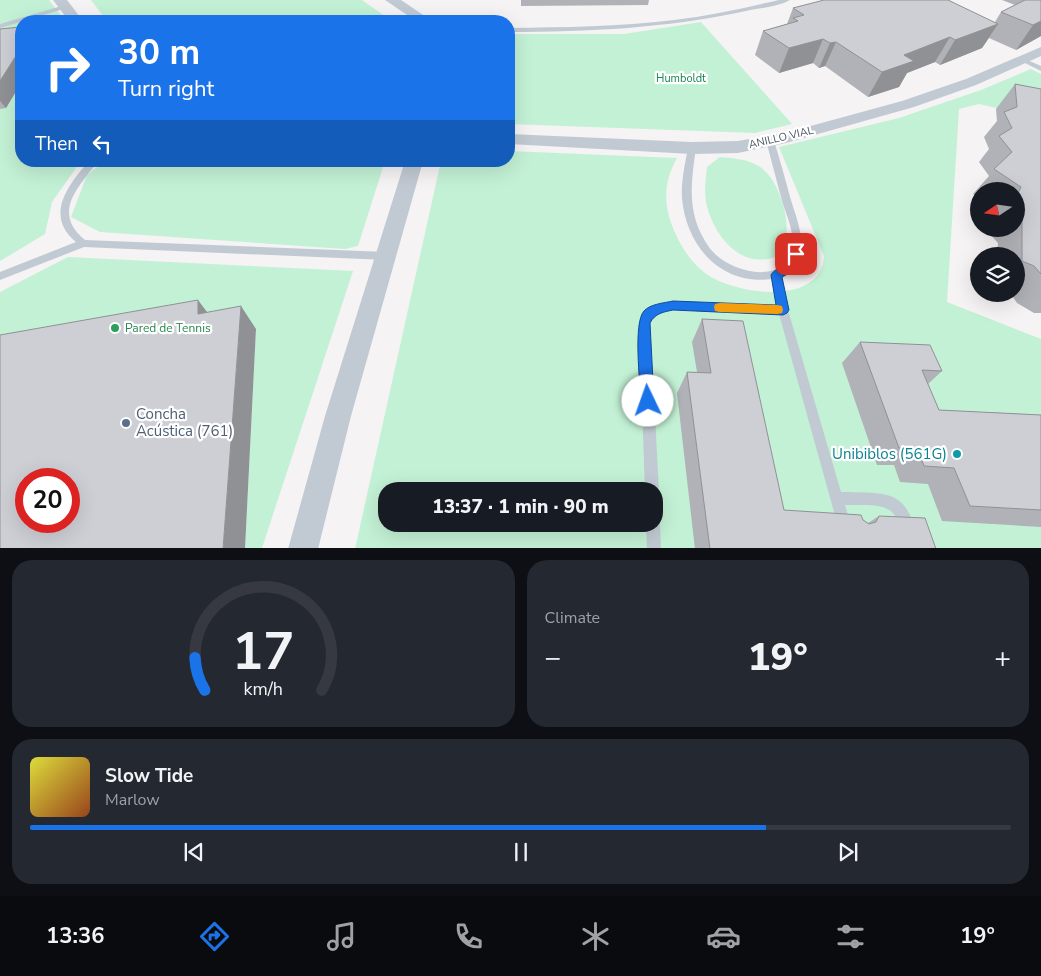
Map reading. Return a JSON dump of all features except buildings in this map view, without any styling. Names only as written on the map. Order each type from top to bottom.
[{"type":"street","points":[[392,0],[416,15]]},
{"type":"street","points":[[62,4],[71,15]]},
{"type":"street","name":"ANILLO VIAL","points":[[515,139],[692,148],[738,147],[770,141],[908,104],[971,82],[1041,52]]},
{"type":"street","points":[[303,548],[338,416],[412,167]]},
{"type":"lane","points":[[515,30],[592,28],[672,22],[738,11],[787,0]]},
{"type":"lane","points":[[31,15],[62,4]]},
{"type":"lane","points":[[0,26],[15,21]]},
{"type":"lane","points":[[1023,60],[1041,69]]},
{"type":"lane","points":[[692,148],[687,176],[687,202],[694,230],[701,243],[711,256],[722,265],[736,272],[750,276],[776,275],[786,270],[793,263],[798,243],[795,226],[770,141]]},
{"type":"lane","points":[[83,243],[68,232],[65,222],[66,203],[74,186],[89,167]]},
{"type":"lane","points":[[0,276],[83,243],[386,256]]},
{"type":"lane","points":[[776,275],[783,310],[846,530]]},
{"type":"lane","points":[[652,482],[644,323],[648,314],[659,308],[673,306],[783,310]]},
{"type":"lane","points":[[837,498],[891,502],[904,515],[915,548]]},
{"type":"lane","points":[[653,532],[654,548]]},
{"type":"green space","points":[[0,0],[49,0],[60,15],[15,15],[15,45],[0,46]]},
{"type":"green space","points":[[91,0],[362,0],[383,15],[102,15]]},
{"type":"green space","name":"Humboldt","points":[[701,22],[792,124],[755,133],[515,124],[515,34],[624,34]]},
{"type":"green space","points":[[1031,69],[1041,74],[1041,118],[979,104],[959,109],[947,302],[1041,339],[1041,548],[355,548],[440,167],[515,167],[515,151],[677,158],[670,174],[666,198],[671,223],[685,251],[705,273],[718,281],[755,291],[775,292],[793,290],[809,283],[820,272],[824,256],[779,147],[899,118],[981,90]]},
{"type":"green space","points":[[15,90],[15,167],[77,167],[52,202],[45,234],[0,261],[0,109]]},
{"type":"green space","points":[[720,157],[739,159],[757,165],[771,178],[780,197],[786,218],[786,237],[780,255],[766,259],[754,259],[742,255],[732,248],[715,227],[706,202],[705,184],[707,167]]},
{"type":"green space","points":[[97,167],[383,167],[358,246],[345,249],[100,232],[71,217],[87,175]]},
{"type":"green space","points":[[68,257],[353,271],[262,548],[245,548],[256,329],[0,368],[0,292]]},
{"type":"slow traffic","points":[[720,307],[777,310]]},
{"type":"place","name":"Pared de Tennis","points":[[115,328]]},
{"type":"place","name":"Concha Acústica (761)","points":[[126,423]]},
{"type":"place","name":"Unibiblos (561G)","points":[[957,454]]},
{"type":"route","points":[[648,401],[644,323],[648,314],[659,308],[673,306],[783,310],[776,275],[786,270],[793,263],[796,254]]}]
